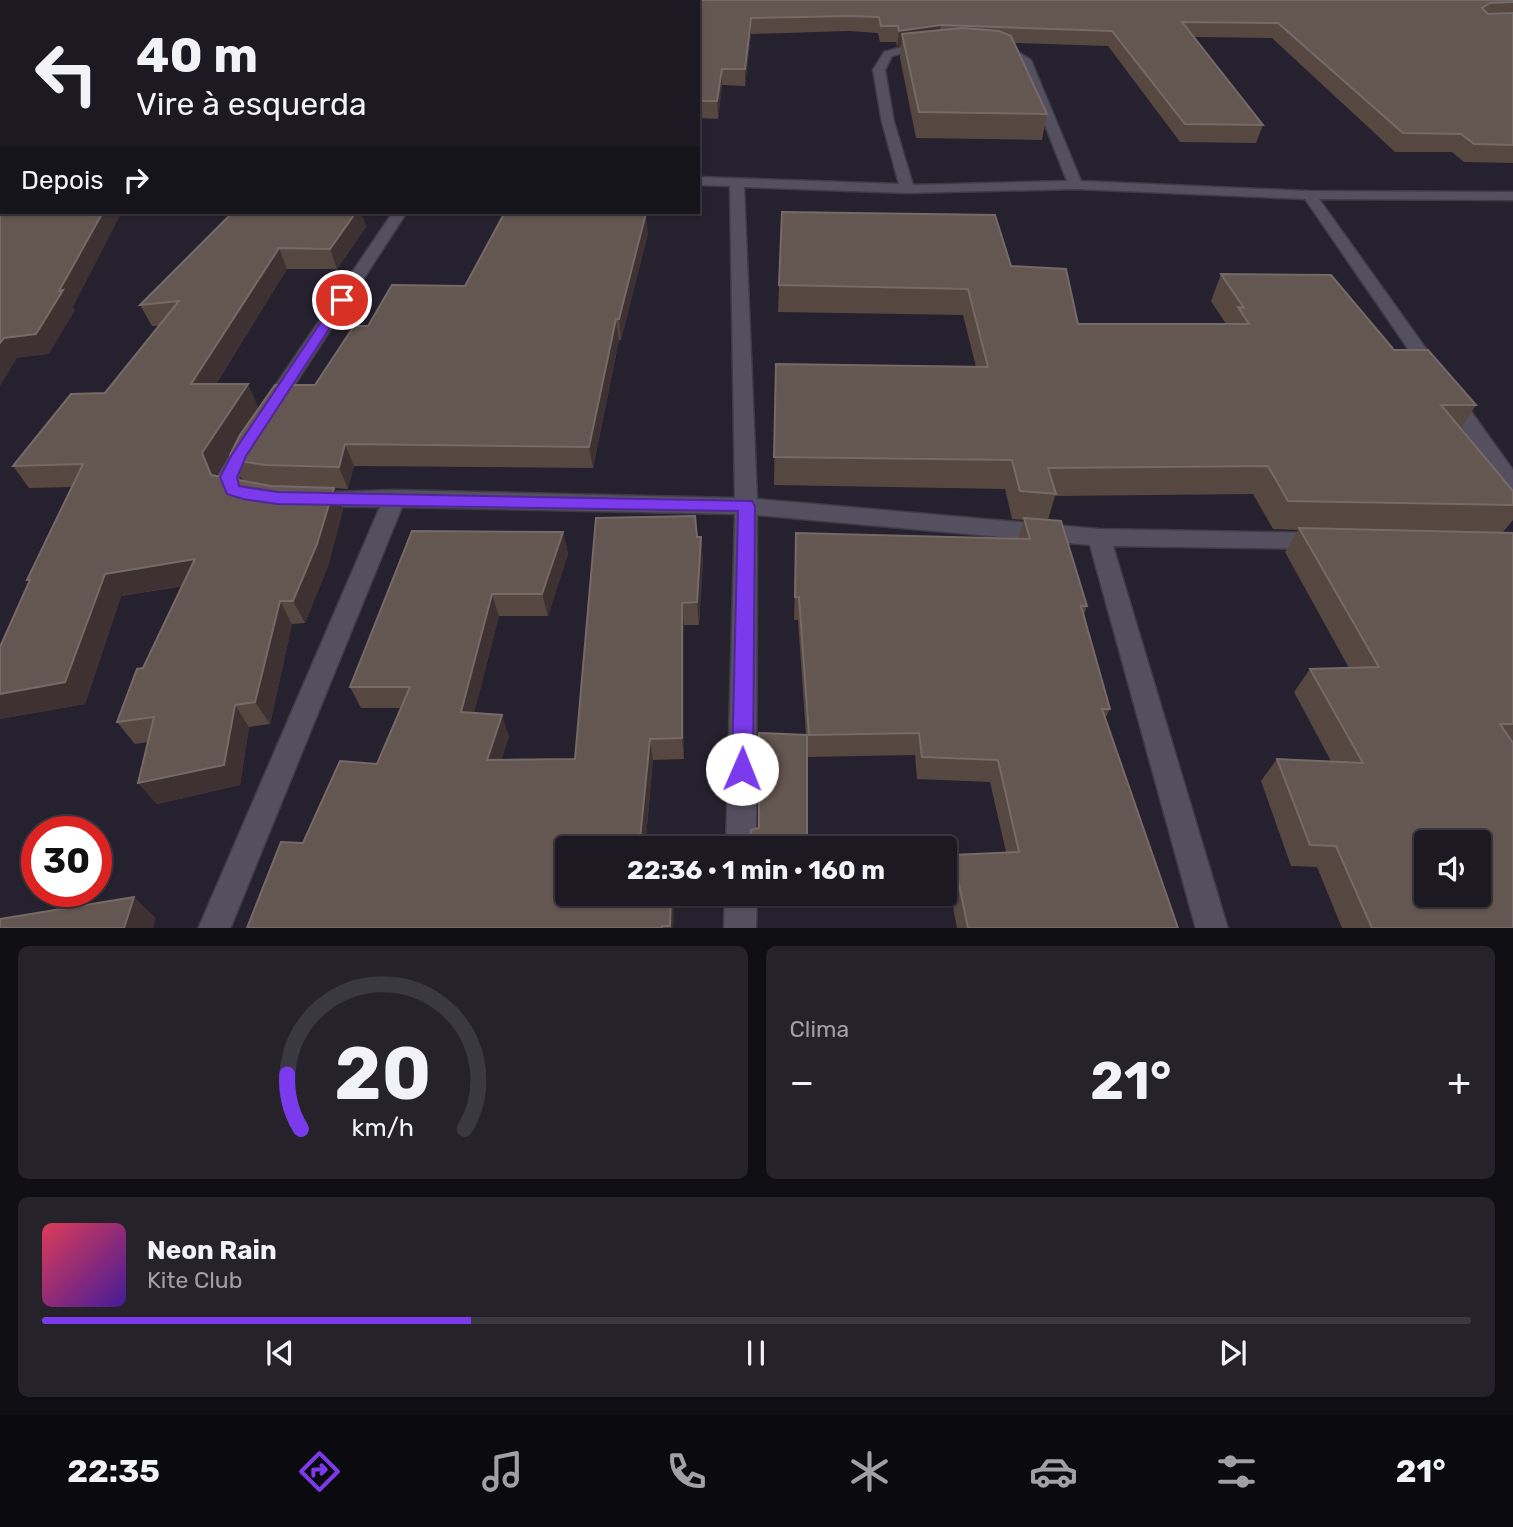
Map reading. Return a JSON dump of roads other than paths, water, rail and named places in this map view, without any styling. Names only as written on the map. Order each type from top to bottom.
[{"type":"street","points":[[907,189],[888,121],[879,70],[888,54],[909,48],[942,48]]},
{"type":"street","points":[[981,48],[1003,50],[1025,60],[1076,185]]},
{"type":"street","points":[[700,181],[907,189],[1076,185],[1309,195],[1513,196]]},
{"type":"street","points":[[737,182],[746,506],[741,836]]},
{"type":"street","points":[[1309,195],[1513,486]]},
{"type":"street","points":[[265,496],[232,490],[229,477],[239,456],[399,214]]},
{"type":"street","points":[[290,498],[746,506],[1099,537],[1334,541]]},
{"type":"street","points":[[214,928],[395,498]]},
{"type":"street","points":[[1099,537],[1212,928]]},
{"type":"street","points":[[740,928],[741,906]]}]
